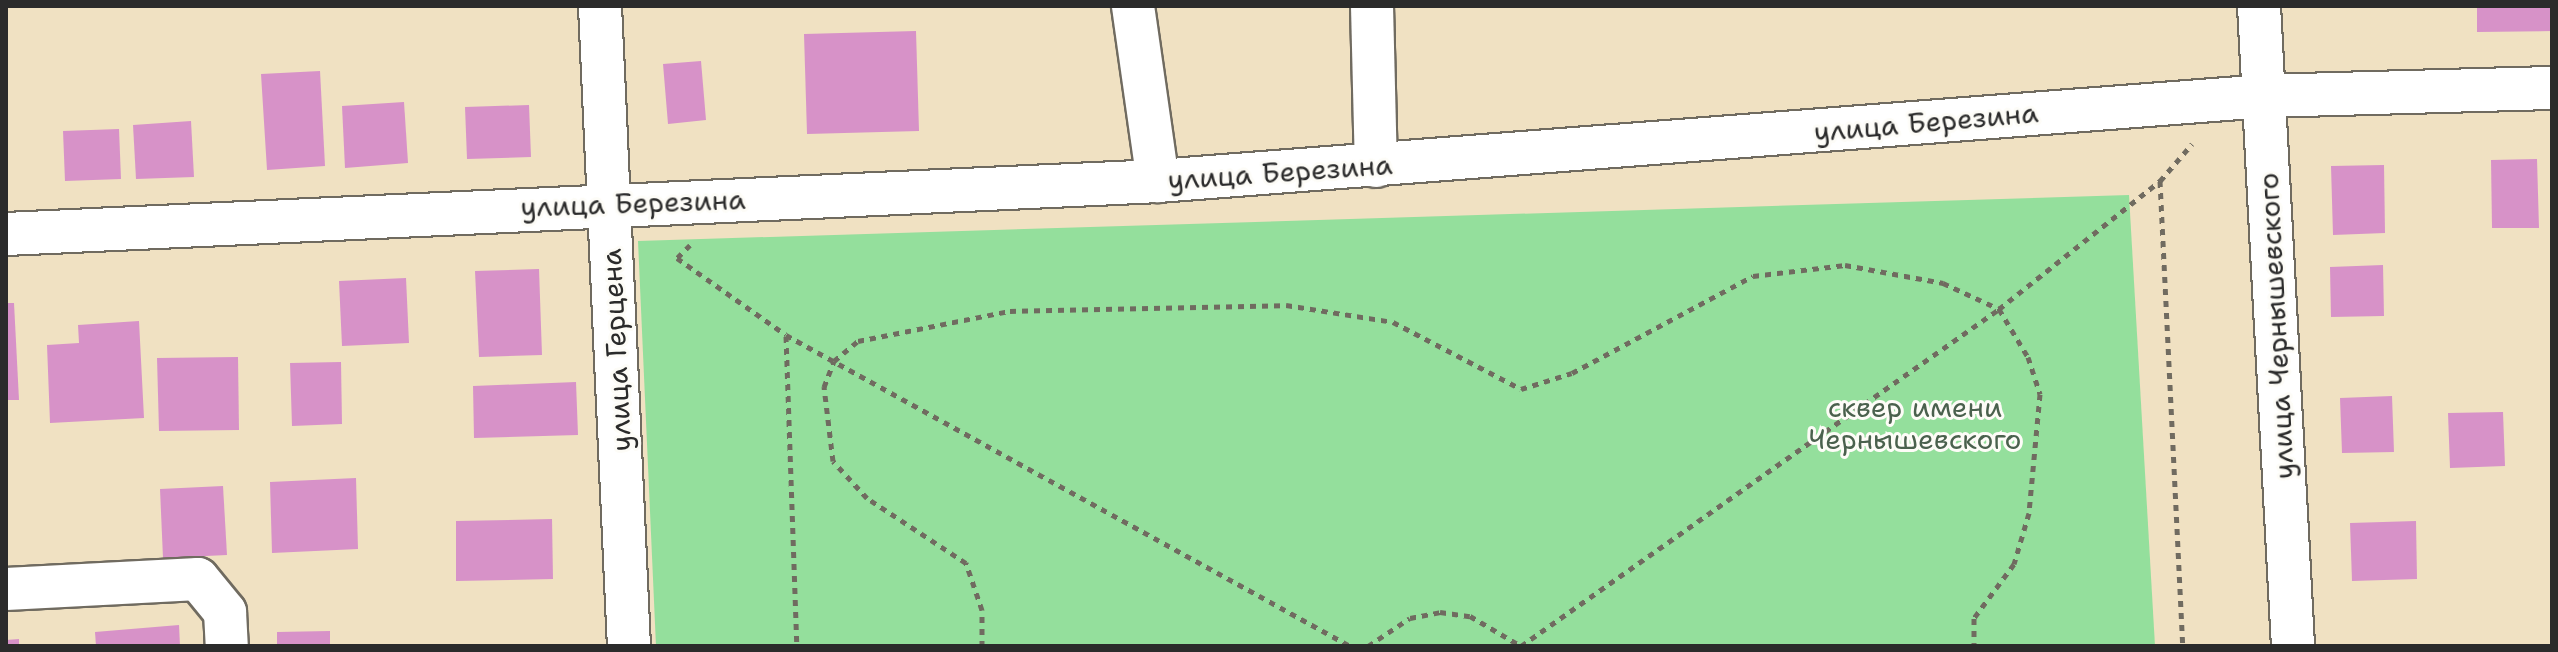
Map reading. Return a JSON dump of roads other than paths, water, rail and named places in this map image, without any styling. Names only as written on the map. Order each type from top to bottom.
[{"type":"street","name":"улица Герцена","points":[[600,6],[629,646]]},
{"type":"street","points":[[1133,6],[1158,181]]},
{"type":"street","points":[[1372,6],[1376,166]]},
{"type":"street","name":"улица Чернышевского","points":[[2259,6],[2293,646]]},
{"type":"street","name":"улица Березина","points":[[6,234],[609,201],[1158,181],[2264,96],[2552,88]]},
{"type":"street","points":[[6,589],[198,579],[225,612],[227,646]]},
{"type":"park label","name":"сквер имени Чернышевского","points":[[1915,423]]}]
